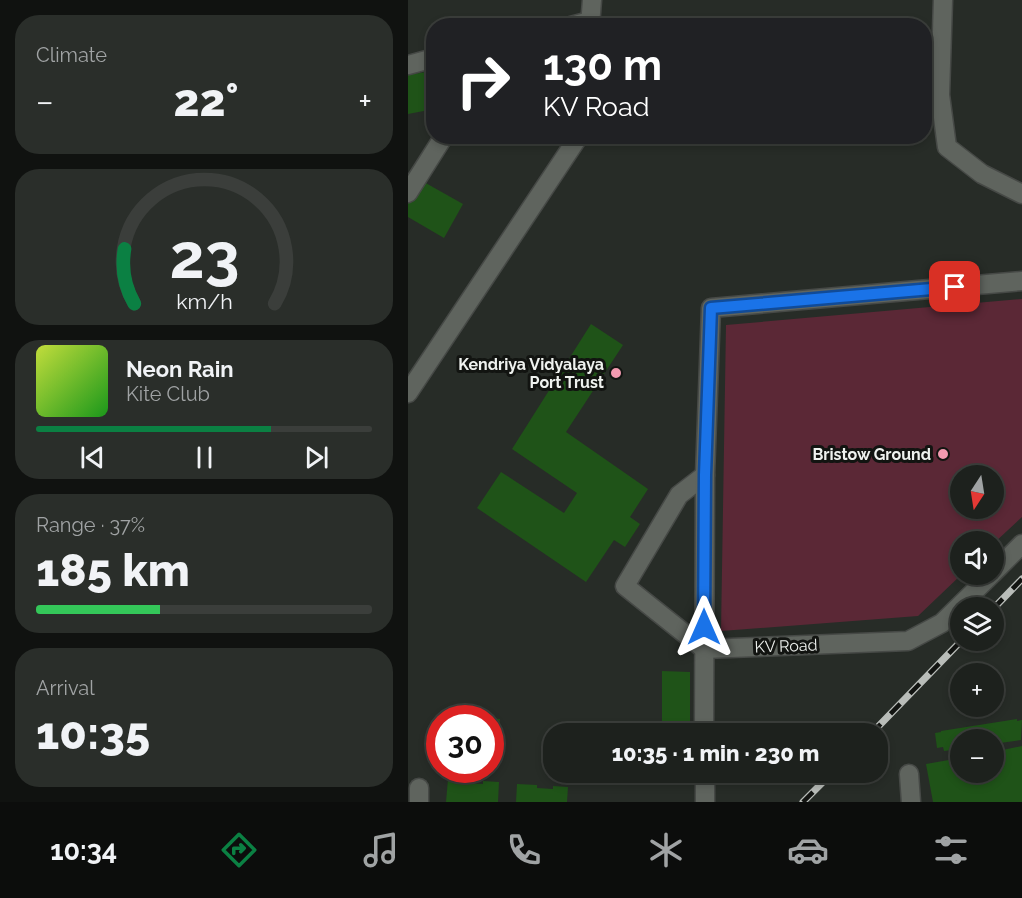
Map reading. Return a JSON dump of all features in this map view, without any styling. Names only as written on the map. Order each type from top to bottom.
[{"type":"street","points":[[590,18],[592,0]]},
{"type":"street","points":[[943,0],[940,95],[947,147],[982,174],[1022,194]]},
{"type":"street","points":[[408,65],[426,60]]},
{"type":"street","points":[[408,193],[439,144]]},
{"type":"street","points":[[408,393],[574,144]]},
{"type":"street","points":[[704,723],[705,475],[711,308],[1022,281]]},
{"type":"street","points":[[704,649],[625,586],[679,495],[705,475]]},
{"type":"street","name":"KV Road","points":[[1004,562],[1022,544]]},
{"type":"street","name":"KV Road","points":[[704,649],[908,641],[942,623],[981,585]]},
{"type":"street","points":[[909,774],[911,802]]},
{"type":"street","points":[[705,783],[705,802]]},
{"type":"shaded area","points":[[1022,299],[1022,517],[1004,534],[1004,531],[950,531],[951,585],[918,616],[721,631],[726,325]]},
{"type":"building","points":[[426,72],[426,111],[408,114],[408,75]]},
{"type":"building","points":[[415,177],[463,204],[444,238],[408,217],[408,189]]},
{"type":"building","points":[[591,324],[623,345],[566,432],[648,489],[630,517],[640,524],[625,547],[614,540],[586,582],[477,508],[501,472],[564,513],[577,493],[512,449]]},
{"type":"building","points":[[662,671],[690,672],[690,722],[662,721]]},
{"type":"building","points":[[1022,720],[1021,740],[1004,742],[1004,729],[954,729]]},
{"type":"building","points":[[950,730],[950,750],[944,751],[943,747],[937,748],[935,733]]},
{"type":"building","points":[[1022,746],[1022,802],[933,802],[926,764],[950,760],[950,783],[1004,783],[1004,750]]},
{"type":"building","points":[[448,783],[499,783],[498,802],[446,802]]},
{"type":"building","points":[[517,784],[553,789],[553,786],[568,787],[567,802],[516,802]]},
{"type":"railway","points":[[1004,598],[1022,579]]},
{"type":"railway","points":[[882,723],[951,651]]},
{"type":"railway","points":[[803,802],[822,783]]},
{"type":"place","name":"Kendriya Vidyalaya Port Trust","points":[[616,373]]},
{"type":"place","name":"Bristow Ground","points":[[943,454]]},
{"type":"route","points":[[704,627],[705,475],[711,308],[955,287]]}]
